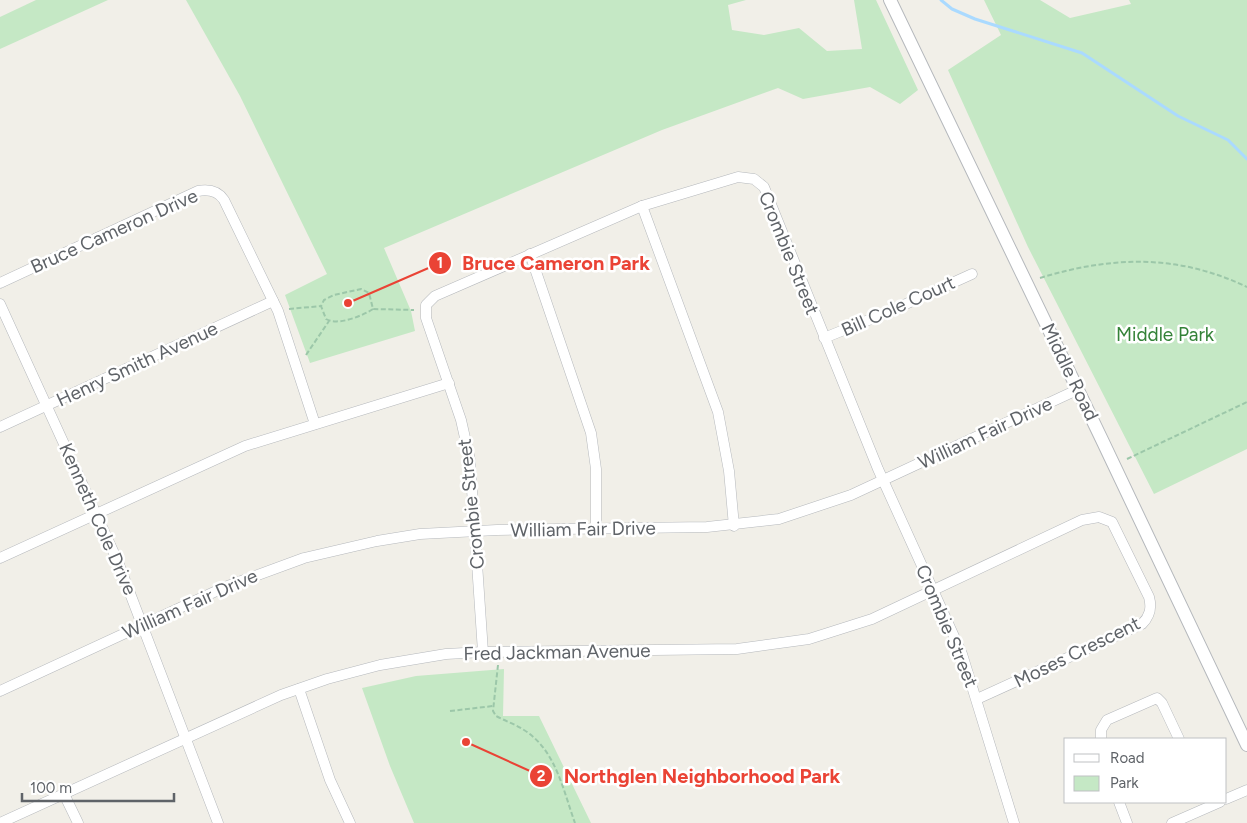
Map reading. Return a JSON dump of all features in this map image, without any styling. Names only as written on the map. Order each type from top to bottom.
[{"type":"street","name":"Middle Road","points":[[890,0],[986,198],[1002,236],[1079,389],[1247,745]]},
{"type":"street","name":"Crombie Street","points":[[483,652],[473,485],[466,439],[426,318],[426,305],[436,296],[642,206],[746,176],[760,182],[764,187],[883,480],[962,654],[1014,823]]},
{"type":"street","name":"Bruce Cameron Drive","points":[[0,283],[204,190],[216,192],[224,200],[274,301],[287,334],[315,424]]},
{"type":"street","points":[[642,206],[718,412],[729,471],[734,526]]},
{"type":"street","points":[[530,254],[591,433],[596,469],[596,529]]},
{"type":"street","name":"Bill Cole Court","points":[[824,338],[886,313],[972,274]]},
{"type":"street","name":"Henry Smith Avenue","points":[[0,427],[274,301]]},
{"type":"street","name":"Kenneth Cole Drive","points":[[0,304],[144,624],[218,823]]},
{"type":"street","points":[[0,558],[212,460],[280,434],[449,383]]},
{"type":"street","name":"William Fair Drive","points":[[0,690],[225,587],[304,558],[386,539],[420,534],[476,530],[734,526],[779,519],[816,508],[883,480],[1079,389]]},
{"type":"street","name":"Moses Crescent","points":[[933,591],[1082,520],[1098,517],[1106,518],[1115,527],[1149,597],[1150,614],[1142,624],[977,699]]},
{"type":"street","name":"Fred Jackman Avenue","points":[[0,823],[299,689],[380,665],[483,652],[707,650],[773,646],[809,639],[850,627],[933,591]]},
{"type":"street","points":[[299,689],[330,780],[350,823]]},
{"type":"street","points":[[1101,738],[1101,730],[1106,720],[1157,698],[1162,703],[1180,738]]},
{"type":"street","points":[[1227,799],[1247,790]]},
{"type":"street","points":[[64,794],[78,823]]},
{"type":"street","points":[[1119,803],[1127,823]]},
{"type":"street","points":[[1172,823],[1205,805]]},
{"type":"path","points":[[1040,278],[1086,266],[1155,262],[1175,263],[1221,274],[1247,286]]},
{"type":"path","points":[[322,306],[329,296],[361,289],[369,293],[373,309]]},
{"type":"path","points":[[289,308],[322,306]]},
{"type":"path","points":[[322,306],[329,321]]},
{"type":"path","points":[[329,321],[340,322],[373,309],[414,310]]},
{"type":"path","points":[[306,356],[329,321]]},
{"type":"path","points":[[1127,459],[1247,402]]},
{"type":"path","points":[[498,665],[493,706],[496,716],[530,734],[550,757],[575,823]]},
{"type":"path","points":[[450,711],[493,706]]},
{"type":"green space","points":[[36,0],[108,0],[0,49],[0,17]]},
{"type":"green space","points":[[186,0],[746,0],[728,5],[732,30],[764,35],[799,28],[827,51],[862,49],[854,0],[876,0],[918,90],[900,104],[870,87],[803,99],[778,88],[662,130],[384,248],[411,311],[415,331],[310,363],[285,295],[327,274],[240,96]]},
{"type":"green space","name":"Middle Park","points":[[984,0],[1040,0],[1070,18],[1131,4],[1129,0],[1247,0],[1247,449],[1154,494],[1028,247],[948,70],[1001,35]]},
{"type":"green space","points":[[504,669],[503,716],[539,716],[591,823],[414,823],[390,766],[362,688],[416,676]]},
{"type":"waterway","points":[[941,0],[952,9],[975,19],[1082,53],[1178,116],[1228,140],[1247,159]]},
{"type":"place","name":"Bruce Cameron Park","points":[[348,303]]},
{"type":"place","name":"Northglen Neighborhood Park","points":[[466,742]]}]
